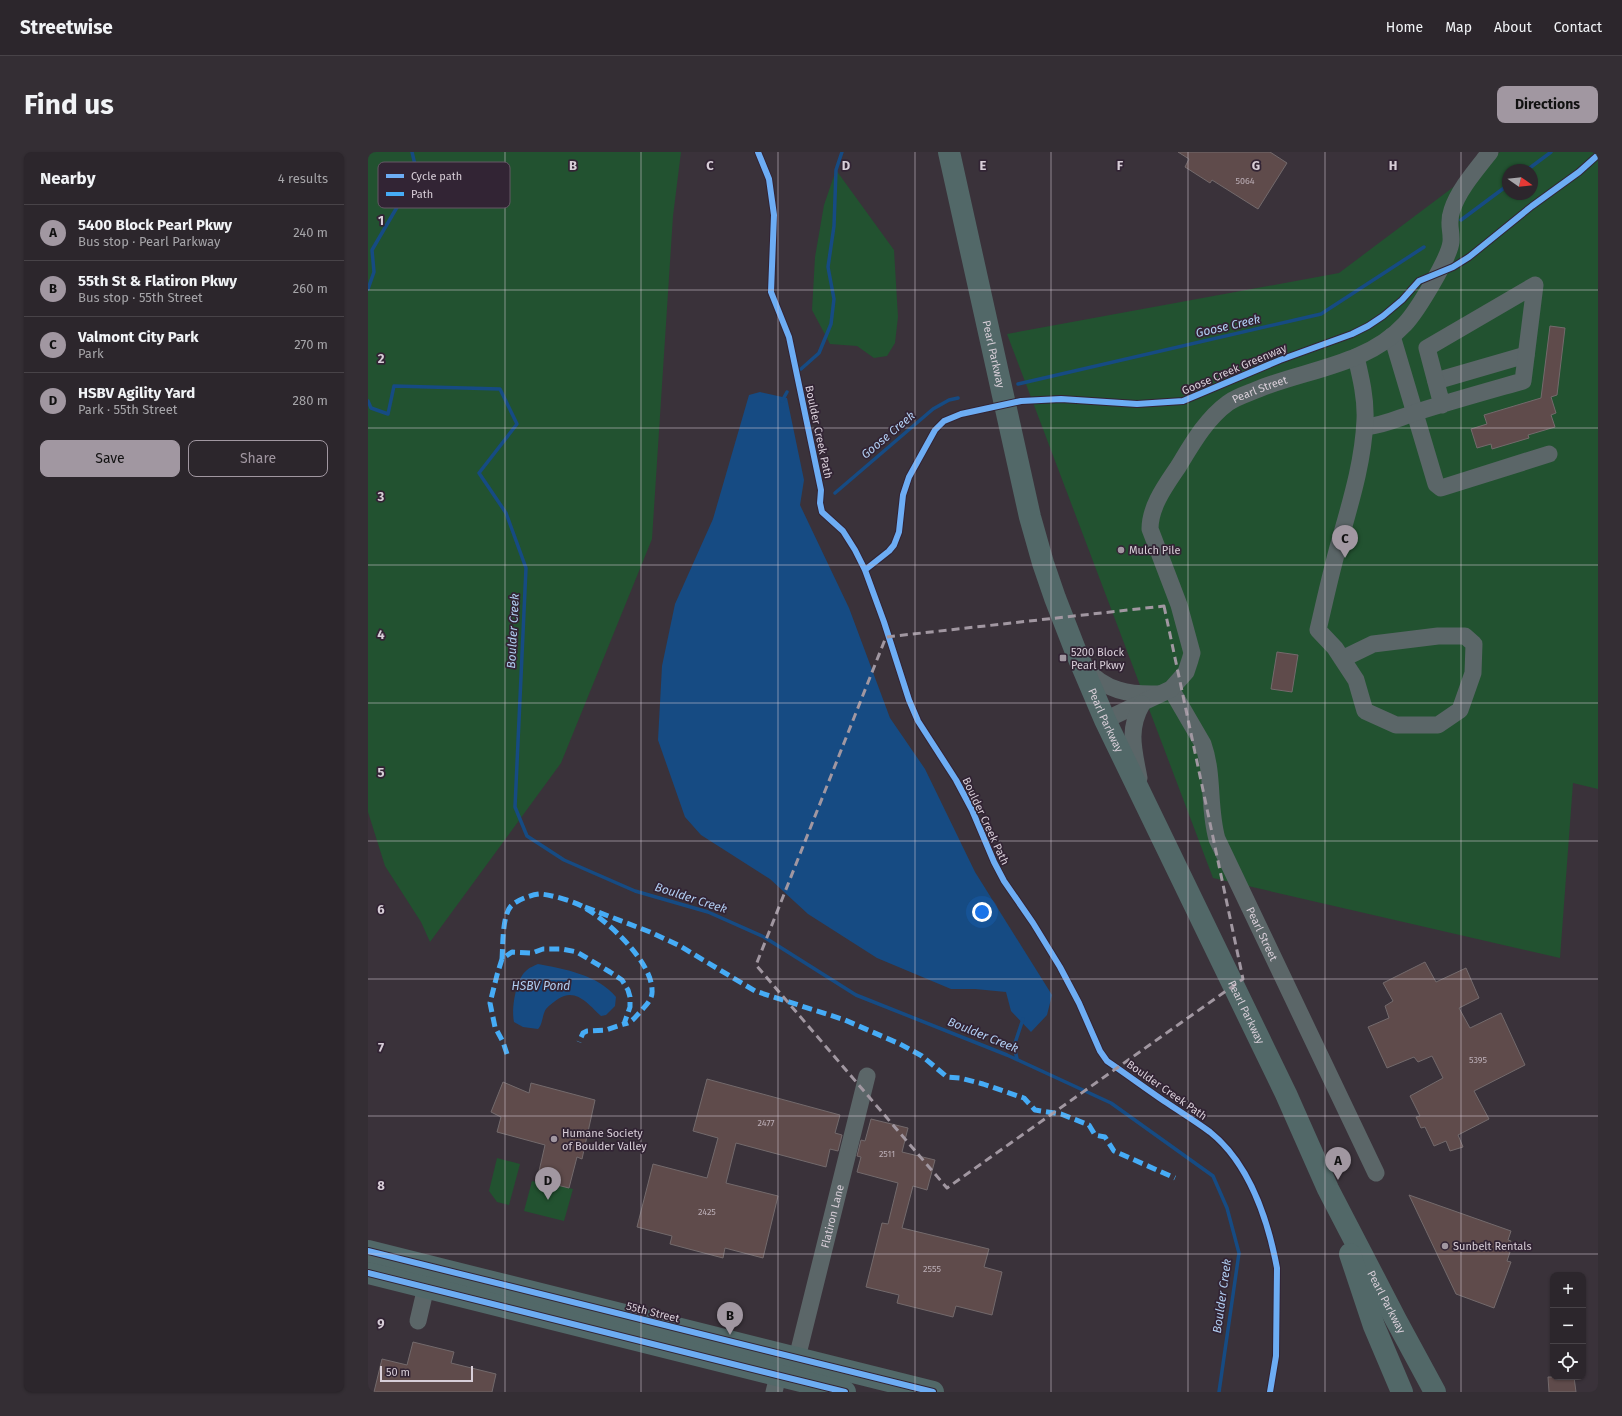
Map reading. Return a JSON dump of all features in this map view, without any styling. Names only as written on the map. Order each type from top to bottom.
[{"type":"main road","name":"Pearl Parkway","points":[[949,152],[1030,517],[1043,562],[1081,664],[1105,720],[1286,1094],[1328,1189],[1435,1392]]},
{"type":"main road","name":"Pearl Parkway","points":[[1328,1189],[1374,1326],[1402,1392]]},
{"type":"main road","name":"55th Street","points":[[368,1251],[933,1392]]},
{"type":"main road","points":[[368,1273],[426,1287],[776,1384],[845,1392]]},
{"type":"street","name":"Pearl Street","points":[[1105,720],[1142,704],[1166,691],[1180,680],[1186,672],[1192,653],[1179,605],[1150,529],[1150,521],[1167,483],[1202,429],[1212,417],[1236,398],[1272,384],[1356,357],[1379,346],[1392,336],[1406,322],[1437,275],[1448,253],[1451,243],[1449,225],[1452,209],[1457,198],[1473,174],[1490,152]]},
{"type":"street","points":[[1365,427],[1378,426],[1415,413],[1442,405],[1523,380],[1535,285],[1427,348],[1442,405]]},
{"type":"street","points":[[1392,336],[1436,484],[1441,488],[1549,454]]},
{"type":"street","points":[[1436,381],[1526,355]]},
{"type":"street","points":[[1342,659],[1373,644],[1438,636],[1465,636],[1474,644],[1473,672],[1460,710],[1438,725],[1396,725],[1365,711],[1356,680],[1334,648],[1318,630],[1361,460],[1365,427],[1363,387],[1356,357]]},
{"type":"street","points":[[1081,664],[1095,678],[1112,688],[1138,693],[1166,691]]},
{"type":"street","name":"Pearl Street","points":[[1166,691],[1203,744],[1210,769],[1212,813],[1217,840],[1376,1173]]},
{"type":"street","points":[[1142,704],[1135,717],[1132,736],[1144,800]]},
{"type":"street","name":"Flatiron Lane","points":[[797,1358],[867,1076]]},
{"type":"street","points":[[418,1321],[426,1287]]},
{"type":"street","points":[[776,1384],[783,1366],[788,1361],[797,1358],[803,1370],[803,1387]]},
{"type":"highlighted area","points":[[1164,606],[1243,979],[947,1188],[756,965],[886,637]]},
{"type":"green space","points":[[368,152],[681,152],[673,216],[652,539],[561,763],[430,942],[421,922],[385,866],[368,812]]},
{"type":"green space","points":[[1500,152],[1598,152],[1598,789],[1573,783],[1560,958],[1213,878],[1007,334],[1339,273]]},
{"type":"green space","points":[[836,170],[894,250],[898,317],[895,343],[887,356],[874,358],[857,346],[830,344],[812,310],[815,257],[824,205]]},
{"type":"green space","points":[[497,1158],[520,1164],[509,1205],[497,1202],[489,1191]]},
{"type":"green space","points":[[532,1181],[540,1183],[541,1181],[573,1189],[564,1221],[524,1211]]},
{"type":"water","points":[[760,392],[787,398],[804,480],[800,505],[849,608],[890,718],[925,769],[975,872],[1052,995],[1047,1015],[1031,1032],[1011,1011],[1006,992],[975,989],[951,989],[877,958],[808,914],[770,879],[701,835],[685,817],[658,740],[662,666],[675,604],[713,519],[749,395]]},
{"type":"water","name":"HSBV Pond","points":[[538,964],[559,968],[591,978],[609,989],[616,997],[615,1006],[606,1015],[601,1016],[582,999],[571,995],[565,996],[558,999],[546,1009],[541,1025],[538,1029],[523,1027],[514,1022],[513,1010],[515,994],[523,974],[529,968]]},
{"type":"building","points":[[1178,152],[1270,152],[1287,163],[1258,209],[1212,180],[1210,183],[1185,167],[1189,159]]},
{"type":"building","points":[[1550,326],[1565,328],[1557,395],[1551,397],[1556,413],[1551,415],[1555,427],[1528,435],[1529,438],[1492,449],[1491,444],[1477,448],[1471,429],[1487,424],[1484,415],[1541,398]]},
{"type":"building","points":[[1277,652],[1298,655],[1292,692],[1271,689]]},
{"type":"building","points":[[1425,962],[1436,982],[1466,968],[1479,998],[1459,1008],[1470,1028],[1501,1013],[1525,1065],[1474,1091],[1489,1119],[1458,1135],[1463,1147],[1450,1151],[1446,1141],[1434,1146],[1425,1127],[1421,1128],[1416,1117],[1420,1116],[1410,1096],[1443,1078],[1432,1056],[1418,1062],[1414,1057],[1387,1068],[1368,1027],[1389,1018],[1385,1006],[1393,1001],[1383,983]]},
{"type":"building","points":[[707,1079],[840,1115],[835,1133],[842,1135],[838,1151],[830,1149],[826,1167],[736,1143],[726,1183],[778,1196],[763,1258],[725,1248],[723,1258],[670,1244],[672,1236],[637,1227],[653,1164],[707,1178],[718,1138],[693,1131]]},
{"type":"building","name":"Humane Society of Boulder Valley","points":[[503,1082],[529,1093],[531,1083],[595,1100],[582,1159],[577,1157],[569,1188],[537,1180],[545,1145],[497,1132],[501,1117],[491,1112]]},
{"type":"building","points":[[871,1119],[908,1128],[902,1152],[935,1160],[927,1190],[913,1186],[902,1228],[989,1249],[984,1267],[1002,1272],[992,1315],[956,1306],[953,1317],[897,1303],[899,1295],[866,1287],[882,1223],[888,1224],[898,1183],[857,1172],[861,1157],[857,1156],[861,1140],[865,1141]]},
{"type":"building","points":[[1409,1195],[1511,1231],[1508,1240],[1511,1241],[1507,1250],[1510,1252],[1507,1261],[1511,1262],[1494,1308],[1456,1294]]},
{"type":"building","points":[[413,1342],[454,1352],[451,1363],[496,1374],[492,1392],[374,1392],[382,1359],[407,1365]]},
{"type":"building","points":[[1548,1377],[1550,1377],[1550,1380],[1574,1380],[1576,1392],[1549,1392]]},
{"type":"waterway","name":"Boulder Creek","points":[[412,152],[414,162]]},
{"type":"waterway","points":[[801,369],[819,353],[831,324],[834,299],[828,267],[834,226],[836,170],[842,152]]},
{"type":"waterway","name":"Goose Creek","points":[[1535,164],[1551,152]]},
{"type":"waterway","name":"Goose Creek","points":[[1461,220],[1502,189]]},
{"type":"waterway","name":"Boulder Creek","points":[[368,289],[374,272],[372,250],[397,208]]},
{"type":"waterway","name":"Goose Creek","points":[[1018,384],[1321,314],[1424,247]]},
{"type":"waterway","name":"Boulder Creek","points":[[368,401],[371,408],[388,414],[394,386],[500,389],[517,424],[479,473],[506,513],[526,568],[515,807],[527,836],[564,860],[635,891],[708,912],[764,937],[856,995],[1007,1055],[1111,1103],[1213,1176],[1227,1208],[1239,1253],[1219,1392]]},
{"type":"waterway","points":[[782,401],[787,392]]},
{"type":"waterway","name":"Goose Creek","points":[[835,493],[933,409],[949,400],[958,398]]},
{"type":"waterway","points":[[1017,1059],[1014,1046],[1023,1019]]},
{"type":"marked path","points":[[502,959],[504,924],[511,906],[524,898],[539,894],[549,895],[576,903],[605,922],[627,943],[645,967],[650,979],[652,990],[650,999],[634,1019],[624,1024]]},
{"type":"marked path","points":[[585,907],[650,932],[680,946],[755,991],[845,1020],[900,1044],[922,1056],[947,1077],[960,1078],[983,1084],[1024,1098],[1035,1110],[1061,1114],[1089,1125],[1095,1135],[1105,1137],[1114,1151],[1175,1178]]},
{"type":"marked path","points":[[507,1054],[503,1042],[495,1027],[490,1003],[502,959],[512,952],[532,953],[543,949],[562,949],[577,952],[622,980],[630,997],[630,1007],[624,1024],[606,1030],[587,1031],[583,1033],[579,1042]]},
{"type":"cycle path","name":"Boulder Creek Path","points":[[758,152],[769,179],[774,215],[771,292],[789,337],[821,490],[820,503],[822,512],[843,531],[855,550],[865,570],[884,622],[909,700],[918,721],[956,780],[972,810],[994,862],[1004,881],[1033,923],[1060,967],[1079,1003],[1100,1051],[1107,1061],[1210,1132],[1224,1145],[1246,1176],[1262,1212],[1277,1268],[1276,1356],[1270,1392]]},
{"type":"cycle path","name":"Goose Creek Greenway","points":[[865,570],[889,551],[894,545],[899,532],[903,495],[909,477],[935,430],[944,421],[961,414],[1021,401],[1061,399],[1137,404],[1183,401],[1280,360],[1352,334],[1383,316],[1402,300],[1419,281],[1453,267],[1469,257],[1532,206],[1579,172],[1598,155]]},
{"type":"cycle path","points":[[368,1251],[933,1392]]},
{"type":"cycle path","points":[[368,1273],[845,1392]]},
{"type":"place","name":"Mulch Pile","points":[[1121,550]]},
{"type":"place","name":"Valmont City Park","points":[[1345,558]]},
{"type":"place","name":"5200 Block Pearl Pkwy","points":[[1063,658]]},
{"type":"place","name":"Humane Society of Boulder Valley","points":[[554,1139]]},
{"type":"place","name":"5400 Block Pearl Pkwy","points":[[1338,1180]]},
{"type":"place","name":"HSBV Agility Yard","points":[[548,1200]]},
{"type":"place","name":"Sunbelt Rentals","points":[[1445,1246]]},
{"type":"place","name":"55th St & Flatiron Pkwy","points":[[730,1335]]}]
